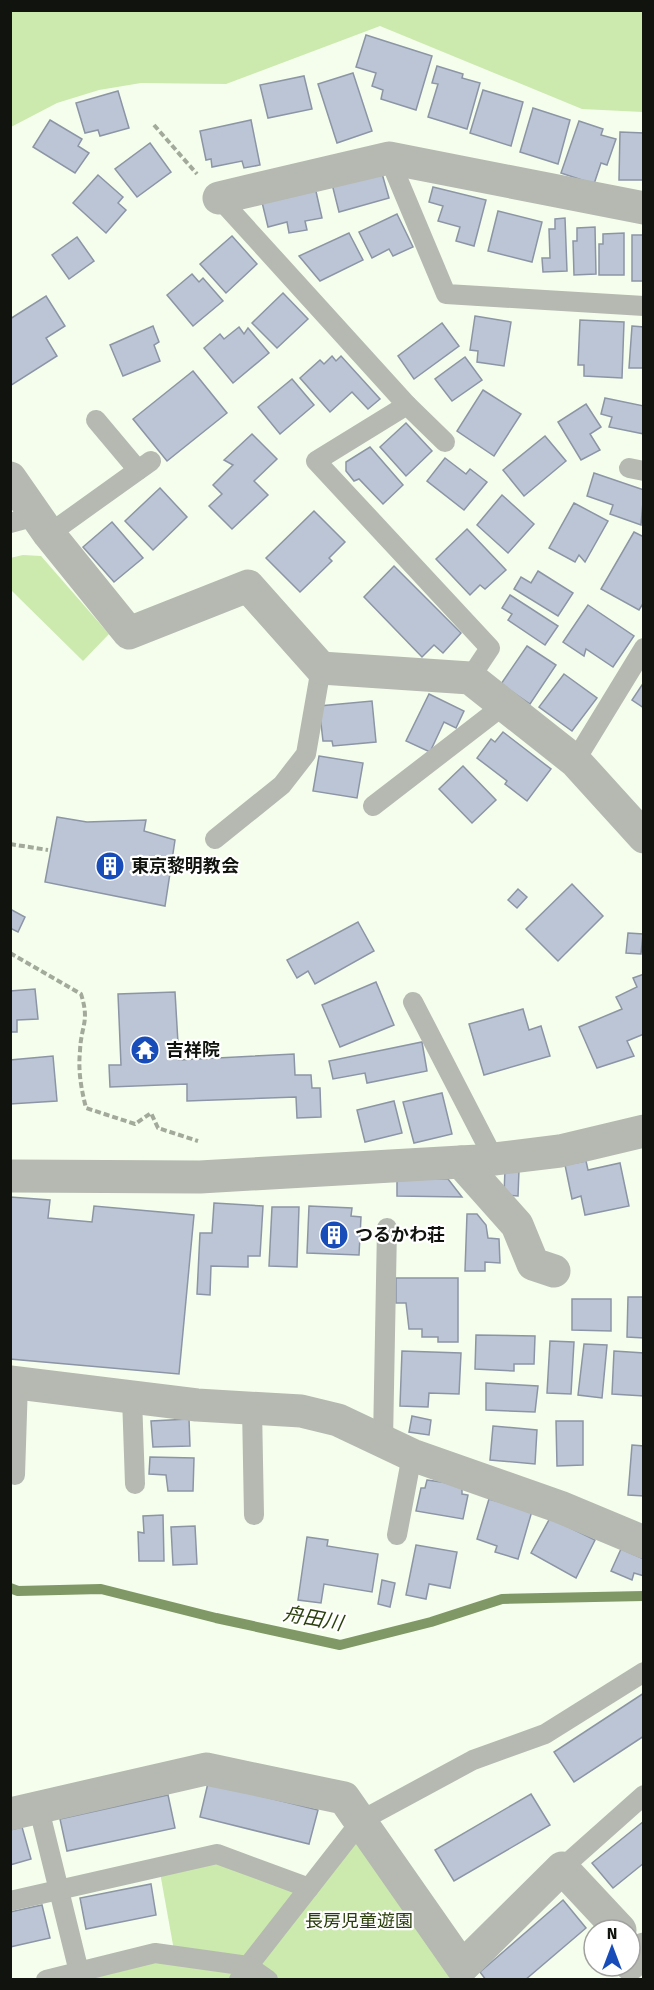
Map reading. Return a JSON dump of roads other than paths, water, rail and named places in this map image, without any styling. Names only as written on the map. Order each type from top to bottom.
[{"type":"street","points":[[219,198],[388,158],[644,208]]},
{"type":"street","points":[[10,478],[32,524],[129,633],[248,586],[321,668],[470,678],[574,761],[644,837]]},
{"type":"street","points":[[10,1176],[200,1177],[461,1162],[560,1151],[644,1131]]},
{"type":"street","points":[[461,1162],[517,1225],[533,1264],[554,1271]]},
{"type":"street","points":[[14,1382],[132,1397],[302,1411],[338,1420],[398,1448],[560,1507],[644,1542]]},
{"type":"street","points":[[25,1811],[206,1769],[344,1798],[362,1820],[456,1973],[562,1868],[605,1918]]},
{"type":"lane","points":[[388,158],[446,294],[644,306]]},
{"type":"lane","points":[[219,198],[407,405],[445,442]]},
{"type":"lane","points":[[407,405],[316,461],[490,648],[470,678]]},
{"type":"lane","points":[[32,524],[144,465],[96,420]]},
{"type":"lane","points":[[574,761],[644,648]]},
{"type":"lane","points":[[215,839],[282,785],[306,754],[321,668]]},
{"type":"lane","points":[[374,806],[504,705]]},
{"type":"lane","points":[[412,1002],[494,1159]]},
{"type":"lane","points":[[387,1228],[398,1448],[397,1534]]},
{"type":"lane","points":[[14,1382],[15,1474]]},
{"type":"lane","points":[[132,1397],[135,1484]]},
{"type":"lane","points":[[252,1408],[254,1515]]},
{"type":"lane","points":[[244,1973],[362,1820],[473,1760],[545,1734],[644,1672]]},
{"type":"lane","points":[[562,1868],[644,1795]]},
{"type":"lane","points":[[25,1811],[59,1889],[80,1975]]},
{"type":"lane","points":[[10,1900],[217,1854],[309,1888]]},
{"type":"lane","points":[[46,1980],[80,1975],[155,1953],[268,1980]]},
{"type":"waterway","name":"舟田川","points":[[10,1588],[18,1591],[101,1589],[216,1618],[340,1645],[431,1622],[502,1599],[644,1596]]},
{"type":"place","name":"東京黎明教会","points":[[110,866]]},
{"type":"place","name":"吉祥院","points":[[145,1050]]},
{"type":"place","name":"つるかわ荘","points":[[334,1235]]},
{"type":"park label","name":"長房児童遊園","points":[[359,1921]]}]
